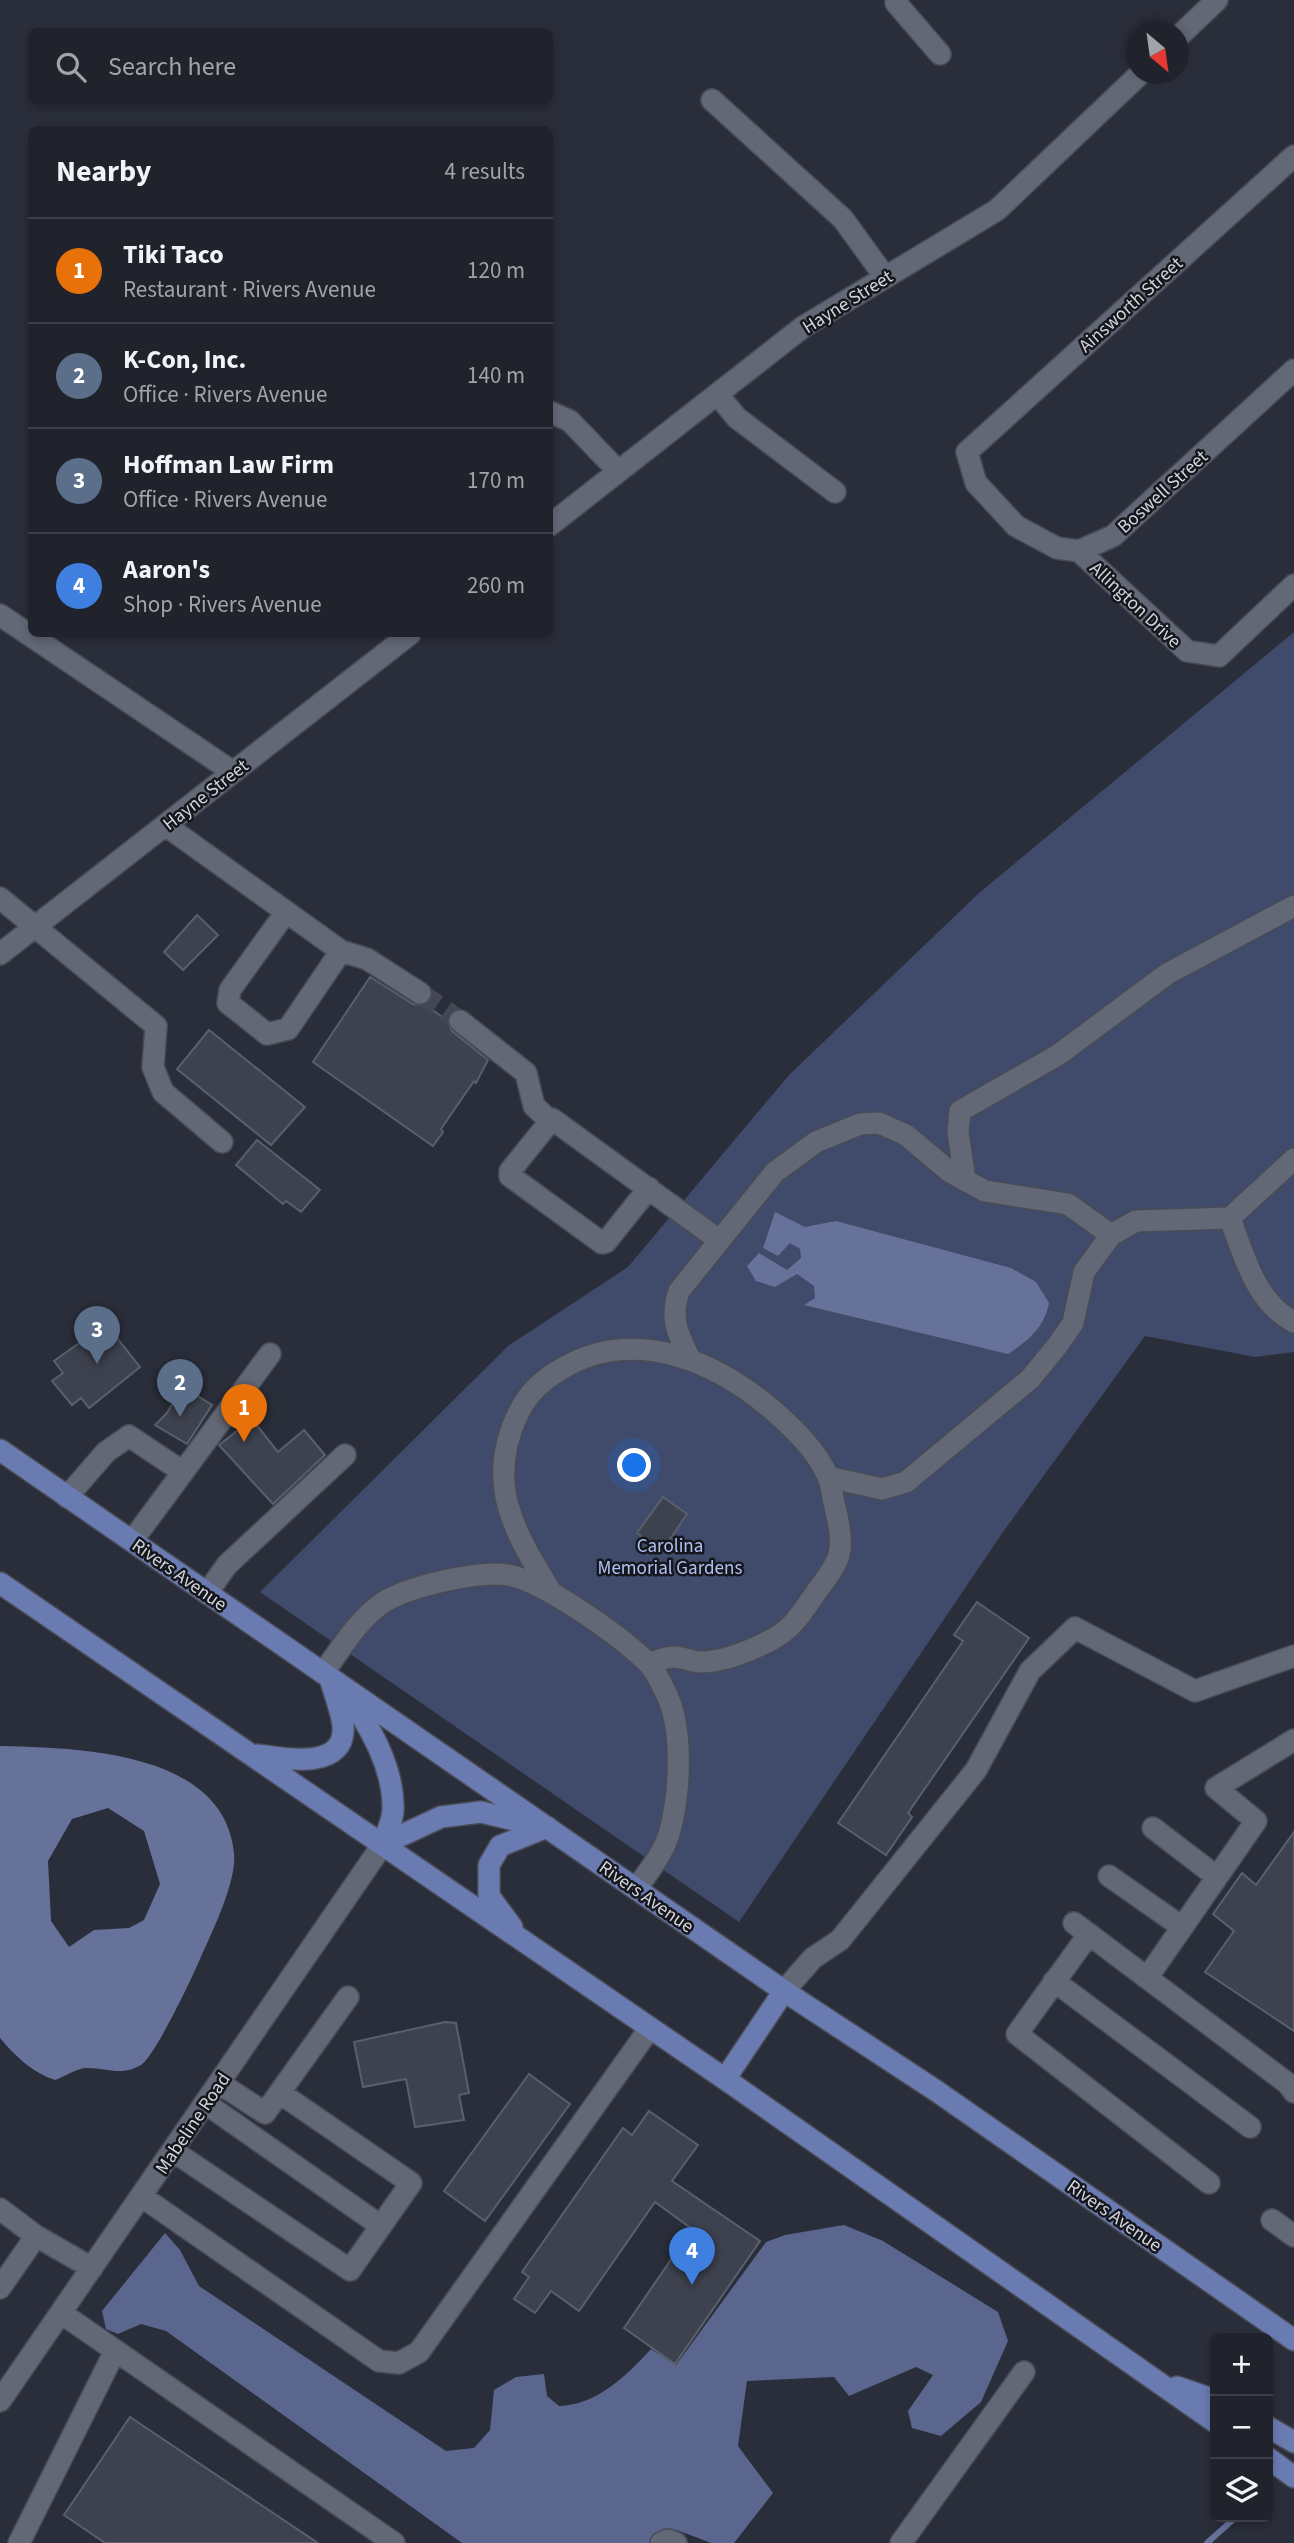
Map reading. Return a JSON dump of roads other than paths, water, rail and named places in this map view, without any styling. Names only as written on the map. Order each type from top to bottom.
[{"type":"main road","name":"Rivers Avenue","points":[[0,1450],[784,1991],[936,2090],[1294,2340]]},
{"type":"main road","points":[[0,1583],[725,2079],[1210,2418]]},
{"type":"main road","points":[[250,1754],[305,1761],[321,1757],[334,1748],[341,1736],[343,1724],[332,1679]]},
{"type":"main road","points":[[332,1679],[375,1736],[394,1809],[383,1844]]},
{"type":"main road","points":[[383,1844],[441,1818],[481,1812],[547,1827]]},
{"type":"main road","points":[[522,1940],[489,1896],[489,1865],[500,1846],[547,1827]]},
{"type":"main road","points":[[725,2079],[784,1991]]},
{"type":"main road","points":[[1155,2380],[1210,2398]]},
{"type":"main road","points":[[1273,2430],[1294,2442]]},
{"type":"main road","points":[[1269,2459],[1294,2477]]},
{"type":"street","points":[[1189,27],[1217,0]]},
{"type":"street","points":[[896,1],[940,54]]},
{"type":"street","name":"Hayne Street","points":[[553,523],[803,327],[997,210],[1129,84]]},
{"type":"street","points":[[712,100],[843,219],[885,277]]},
{"type":"street","name":"Ainsworth Street","points":[[1079,551],[1057,548],[1016,526],[976,484],[967,452],[1294,156]]},
{"type":"street","name":"Boswell Street","points":[[1079,551],[1113,536],[1294,370]]},
{"type":"street","points":[[717,394],[737,418],[835,492]]},
{"type":"street","points":[[553,413],[570,421],[618,471]]},
{"type":"street","name":"Allington Drive","points":[[1079,551],[1187,651],[1219,656],[1294,585]]},
{"type":"street","points":[[0,615],[28,634]]},
{"type":"street","points":[[33,637],[233,772]]},
{"type":"street","name":"Hayne Street","points":[[0,954],[406,637]]},
{"type":"street","points":[[165,824],[341,951],[367,959],[420,993]]},
{"type":"street","points":[[0,898],[156,1026],[153,1067],[163,1092],[222,1142]]},
{"type":"street","points":[[965,1180],[958,1132],[960,1111],[1058,1055],[1167,974],[1294,906]]},
{"type":"street","points":[[286,912],[230,990],[228,1003],[267,1034],[288,1029],[341,951]]},
{"type":"street","points":[[460,1021],[526,1073],[534,1106],[549,1120],[649,1188],[719,1240]]},
{"type":"street","points":[[549,1120],[510,1171],[510,1177],[602,1243],[606,1242],[649,1188]]},
{"type":"street","points":[[689,1357],[676,1331],[672,1310],[679,1291],[775,1172],[816,1142],[860,1124],[879,1123],[906,1135],[965,1180],[985,1191],[1068,1204],[1111,1235]]},
{"type":"street","points":[[828,1477],[882,1489],[906,1482],[1030,1379],[1073,1324],[1084,1272],[1111,1235],[1136,1221],[1230,1219],[1294,1159]]},
{"type":"street","points":[[1230,1219],[1255,1282],[1274,1309],[1294,1322]]},
{"type":"street","points":[[552,1593],[521,1540],[502,1490],[508,1433],[522,1404],[547,1378],[583,1357],[629,1349],[649,1349],[689,1357],[756,1395],[810,1448],[828,1477],[838,1520],[839,1554],[829,1575],[794,1625],[772,1639],[725,1659],[700,1662],[674,1657],[649,1663]]},
{"type":"street","points":[[132,1541],[270,1354]]},
{"type":"street","points":[[67,1497],[106,1452],[130,1436],[183,1472]]},
{"type":"street","points":[[207,1593],[227,1565],[345,1455]]},
{"type":"street","points":[[332,1679],[356,1628],[380,1605],[397,1595],[494,1573],[511,1575],[552,1593],[649,1663],[667,1695],[676,1723],[678,1773],[668,1835],[654,1864],[636,1889]]},
{"type":"street","points":[[784,1991],[813,1958],[840,1940],[968,1781],[1030,1671],[1075,1628],[1195,1691],[1294,1656]]},
{"type":"street","points":[[1147,1978],[1255,1821],[1216,1788],[1294,1740]]},
{"type":"street","points":[[1153,1828],[1217,1877]]},
{"type":"street","name":"Mabeline Road","points":[[0,2402],[383,1844]]},
{"type":"street","points":[[1109,1876],[1182,1927]]},
{"type":"street","points":[[1209,2183],[1017,2034],[1054,1981],[1082,1929],[1287,2082],[1294,2092]]},
{"type":"street","points":[[1054,1981],[1250,2127]]},
{"type":"street","points":[[268,2147],[265,2113],[348,1997]]},
{"type":"street","points":[[141,2196],[379,2361],[400,2363],[419,2352],[650,2028]]},
{"type":"street","points":[[219,2083],[265,2113]]},
{"type":"street","points":[[173,2151],[350,2270],[411,2183],[280,2092]]},
{"type":"street","points":[[205,2103],[382,2225]]},
{"type":"street","points":[[0,2209],[36,2236],[92,2268]]},
{"type":"street","points":[[1272,2220],[1294,2236]]},
{"type":"street","points":[[0,2288],[36,2236]]},
{"type":"street","points":[[61,2313],[394,2543]]},
{"type":"street","points":[[27,2539],[115,2351]]},
{"type":"street","points":[[901,2543],[1024,2372]]},
{"type":"street","points":[[661,2543],[668,2540],[676,2543]]},
{"type":"waterway","points":[[1207,2543],[1230,2522]]},
{"type":"tunnel","points":[[420,993],[460,1021]]},
{"type":"place","name":"Hoffman Law Firm","points":[[97,1364]]},
{"type":"place","name":"K-Con, Inc.","points":[[180,1417]]},
{"type":"place","name":"Tiki Taco","points":[[244,1442]]},
{"type":"place","name":"Aaron's","points":[[692,2285]]},
{"type":"park label","name":"Carolina Memorial Gardens","points":[[670,1556]]}]
